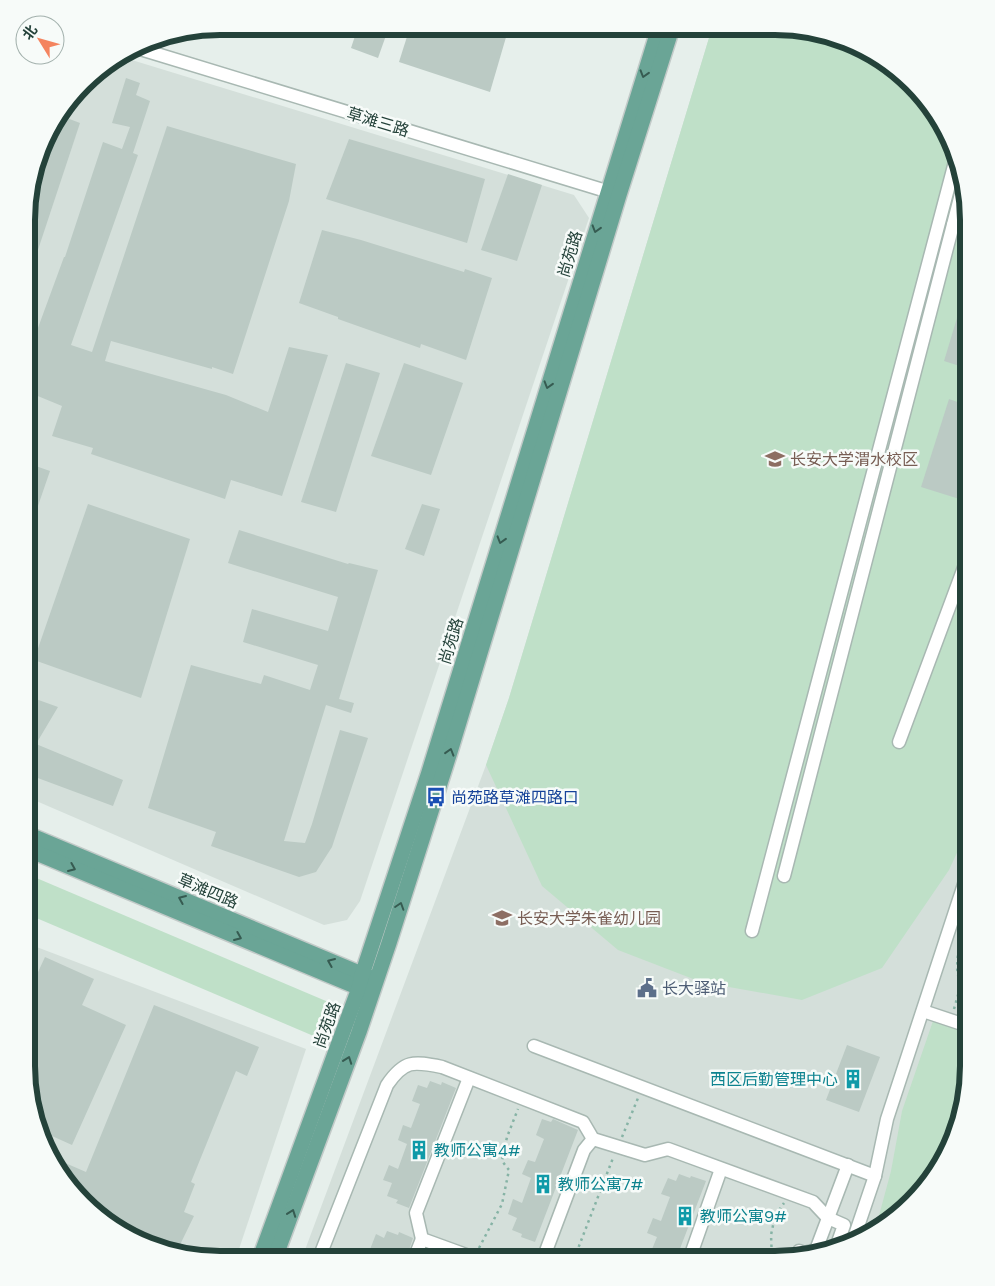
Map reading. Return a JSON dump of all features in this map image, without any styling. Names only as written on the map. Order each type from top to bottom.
[{"type":"main road","name":"尚苑路","points":[[277,1251],[368,984],[450,752],[613,193],[657,35]]},
{"type":"main road","name":"尚苑路","points":[[613,193],[669,35]]},
{"type":"main road","name":"草滩四路","points":[[35,838],[368,984]]},
{"type":"main road","name":"草滩四路","points":[[35,852],[368,984]]},
{"type":"main road","name":"尚苑路","points":[[263,1251],[368,984]]},
{"type":"street","name":"草滩三路","points":[[146,51],[613,193]]},
{"type":"street","points":[[752,931],[953,169]]},
{"type":"street","points":[[784,876],[959,202]]},
{"type":"street","points":[[953,225],[960,228]]},
{"type":"street","points":[[898,742],[960,578]]},
{"type":"street","points":[[856,1233],[875,1176],[887,1119],[960,897]]},
{"type":"street","points":[[923,1011],[960,1023]]},
{"type":"street","points":[[534,1046],[875,1176]]},
{"type":"street","points":[[322,1251],[387,1085],[397,1070],[410,1064],[442,1067],[583,1122],[593,1139],[645,1155],[668,1149],[813,1202],[828,1218],[844,1225],[839,1239]]},
{"type":"street","points":[[417,1251],[422,1240],[416,1213],[469,1078]]},
{"type":"street","points":[[546,1251],[584,1150],[593,1139]]},
{"type":"street","points":[[818,1246],[848,1165]]},
{"type":"street","points":[[691,1251],[721,1169]]},
{"type":"street","points":[[422,1240],[453,1251]]},
{"type":"path","points":[[951,1020],[960,988],[956,968],[960,946]]},
{"type":"path","points":[[577,1251],[642,1088]]},
{"type":"path","points":[[478,1251],[480,1244],[502,1204],[509,1170],[502,1161],[507,1137],[522,1098]]},
{"type":"path","points":[[772,1251],[771,1234],[775,1216],[791,1194]]},
{"type":"shaded area","name":"长安大学渭水校区","points":[[710,35],[787,35],[823,41],[846,49],[868,60],[888,73],[906,89],[929,117],[946,149],[954,172],[960,208],[960,1078],[954,1114],[941,1148],[922,1179],[888,1213],[846,1237],[823,1245],[787,1251],[305,1251],[486,765],[509,698]]},
{"type":"shaded area","points":[[129,59],[574,195],[589,218],[360,901],[347,920],[324,925],[35,800],[35,208],[41,172],[54,138],[66,117],[89,89],[107,73]]},
{"type":"shaded area","points":[[35,946],[306,1049],[238,1251],[208,1251],[172,1245],[149,1237],[117,1220],[89,1197],[66,1169],[49,1137],[41,1114],[35,1078]]},
{"type":"green space","name":"长安大学渭水校区","points":[[710,35],[787,35],[823,41],[846,49],[868,60],[888,73],[906,89],[929,117],[946,149],[954,172],[960,208],[960,846],[949,870],[882,968],[802,1000],[701,982],[618,950],[542,886],[486,765],[509,698]]},
{"type":"green space","points":[[35,877],[333,1004],[323,1040],[35,917]]},
{"type":"green space","points":[[933,1021],[960,1030],[960,1078],[954,1114],[946,1137],[922,1179],[906,1197],[878,1220],[891,1171],[902,1111]]},
{"type":"building","points":[[355,35],[386,35],[378,58],[351,48]]},
{"type":"building","points":[[407,35],[507,35],[490,92],[399,62]]},
{"type":"building","points":[[126,78],[140,83],[136,95],[150,101],[133,153],[138,155],[71,345],[92,352],[167,126],[296,164],[289,201],[233,374],[111,341],[105,361],[226,395],[268,412],[289,347],[328,355],[282,496],[231,480],[225,499],[91,454],[93,448],[52,436],[62,406],[35,395],[35,336],[65,257],[103,142],[122,149],[130,127],[112,123]]},
{"type":"building","points":[[66,118],[80,123],[35,259],[35,208],[41,172],[49,149]]},
{"type":"building","points":[[349,139],[485,179],[467,243],[326,199]]},
{"type":"building","points":[[508,174],[542,185],[517,261],[481,250]]},
{"type":"building","points":[[322,230],[464,272],[465,269],[492,278],[466,360],[421,344],[420,348],[299,303]]},
{"type":"building","points":[[960,308],[960,366],[944,361]]},
{"type":"building","points":[[346,363],[380,373],[336,512],[301,502]]},
{"type":"building","points":[[404,363],[463,383],[431,475],[371,456]]},
{"type":"building","points":[[949,399],[960,403],[960,499],[921,487]]},
{"type":"building","points":[[35,466],[50,471],[35,515]]},
{"type":"building","points":[[88,504],[190,539],[141,698],[35,660]]},
{"type":"building","points":[[422,504],[440,509],[424,556],[405,549]]},
{"type":"building","points":[[239,530],[348,564],[378,570],[339,699],[354,703],[351,713],[326,705],[284,841],[305,843],[340,730],[368,738],[332,847],[316,872],[299,877],[211,846],[216,832],[148,808],[191,665],[261,684],[264,675],[310,690],[318,665],[243,642],[252,609],[328,631],[338,597],[228,563]]},
{"type":"building","points":[[35,699],[58,707],[36,744],[123,780],[113,806],[35,777]]},
{"type":"building","points":[[45,957],[94,979],[82,1005],[126,1025],[72,1145],[48,1134],[41,1114],[35,1078],[35,979]]},
{"type":"building","points":[[154,1005],[259,1047],[247,1076],[236,1071],[191,1182],[195,1184],[184,1212],[194,1216],[179,1246],[138,1232],[107,1213],[73,1179],[62,1162],[86,1172]]},
{"type":"building","name":"西区后勤管理中心","points":[[847,1045],[880,1057],[859,1112],[826,1100]]},
{"type":"building","name":"教师公寓4#","points":[[430,1081],[441,1085],[442,1082],[456,1088],[409,1208],[396,1203],[398,1200],[387,1196],[392,1183],[383,1180],[389,1165],[398,1169],[407,1144],[398,1140],[403,1125],[411,1128],[420,1104],[412,1101],[418,1085],[427,1088]]},
{"type":"building","name":"教师公寓7#","points":[[542,1119],[551,1122],[553,1119],[578,1130],[535,1242],[521,1237],[522,1234],[512,1230],[517,1218],[508,1214],[513,1199],[522,1203],[531,1178],[522,1174],[528,1160],[535,1162],[544,1139],[536,1135]]},
{"type":"building","name":"教师公寓9#","points":[[679,1174],[706,1181],[679,1251],[651,1251],[657,1237],[647,1233],[653,1218],[661,1221],[670,1197],[661,1194],[668,1178],[676,1181]]},
{"type":"building","points":[[387,1231],[398,1235],[399,1232],[413,1238],[409,1251],[369,1251],[376,1234],[384,1238]]},
{"type":"place","name":"长安大学渭水校区","points":[[775,459]]},
{"type":"place","name":"尚苑路草滩四路口","points":[[436,797]]},
{"type":"place","name":"长安大学朱雀幼儿园","points":[[502,918]]},
{"type":"place","name":"长大驿站","points":[[647,988]]},
{"type":"place","name":"西区后勤管理中心","points":[[853,1079]]},
{"type":"place","name":"教师公寓4#","points":[[419,1150]]},
{"type":"place","name":"教师公寓7#","points":[[543,1184]]},
{"type":"place","name":"教师公寓9#","points":[[685,1216]]}]
